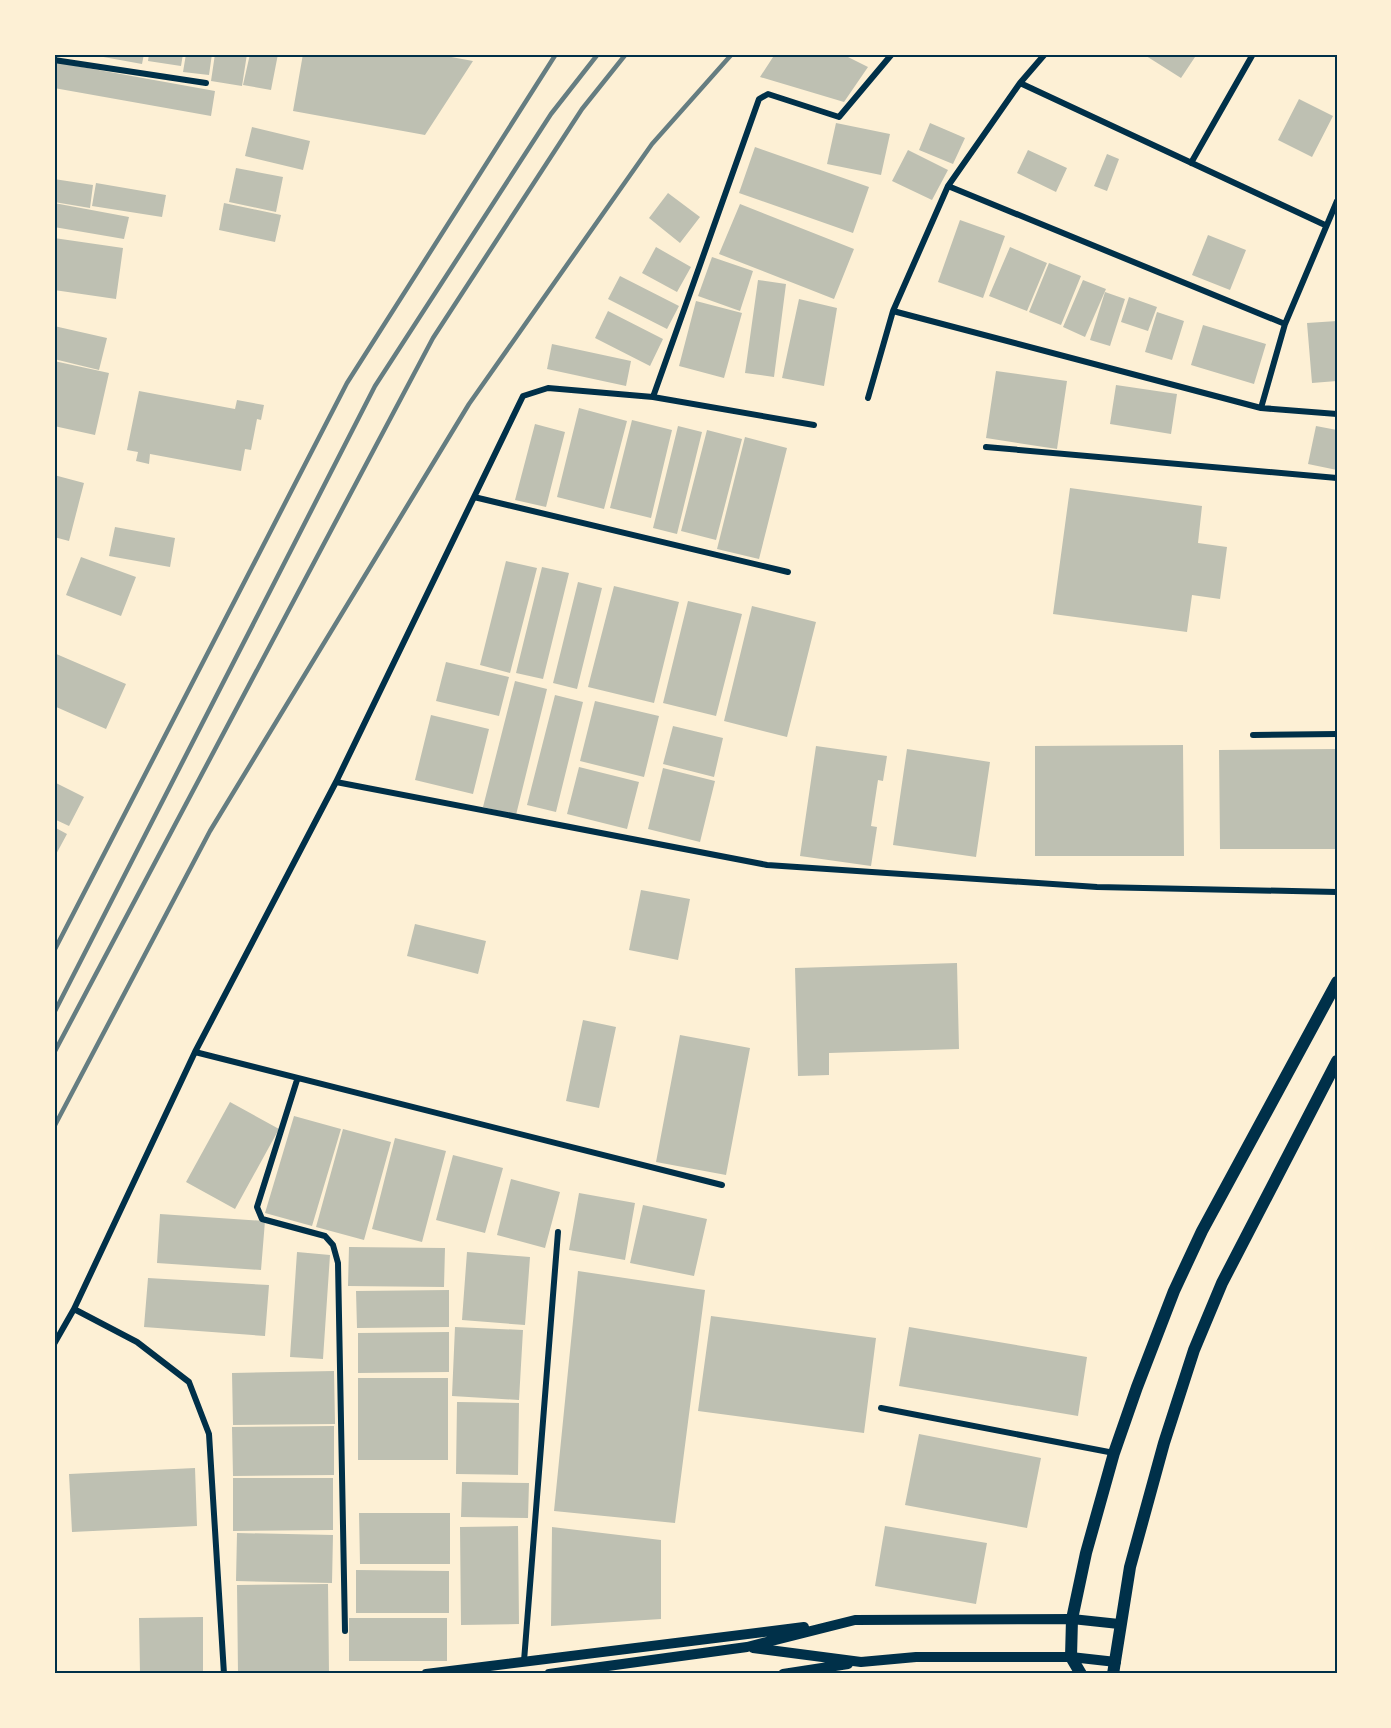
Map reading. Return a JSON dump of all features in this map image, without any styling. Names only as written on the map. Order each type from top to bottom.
[{"type":"main road","points":[[1081,1674],[1071,1657],[1072,1619],[1086,1553],[1114,1453],[1174,1291],[1202,1231],[1337,982]]},
{"type":"main road","points":[[1115,1668],[1119,1624],[1130,1566],[1164,1443],[1194,1350],[1222,1283],[1337,1061]]},
{"type":"street","points":[[653,398],[759,99],[768,94],[840,117],[892,54]]},
{"type":"street","points":[[867,398],[893,311],[948,186],[1020,83],[1046,54]]},
{"type":"street","points":[[1191,163],[1253,54]]},
{"type":"street","points":[[54,60],[206,83]]},
{"type":"street","points":[[1020,83],[1325,225]]},
{"type":"street","points":[[948,186],[1285,324]]},
{"type":"street","points":[[1262,408],[1285,324],[1337,201]]},
{"type":"street","points":[[893,311],[1262,408],[1337,414]]},
{"type":"street","points":[[54,1344],[74,1309],[195,1052],[336,782],[523,396],[548,388],[653,398],[814,424]]},
{"type":"street","points":[[986,447],[1337,478]]},
{"type":"street","points":[[474,497],[788,572]]},
{"type":"street","points":[[1253,735],[1337,734]]},
{"type":"street","points":[[336,782],[767,865],[1097,887],[1337,892]]},
{"type":"street","points":[[195,1052],[297,1080],[722,1185]]},
{"type":"street","points":[[297,1080],[257,1207],[262,1219],[325,1236],[333,1245],[338,1263],[345,1631]]},
{"type":"street","points":[[524,1661],[558,1233]]},
{"type":"street","points":[[74,1309],[137,1342],[189,1382],[209,1434],[224,1674]]},
{"type":"street","points":[[881,1408],[1114,1453]]},
{"type":"street","points":[[426,1674],[855,1620],[1072,1619],[1119,1624]]},
{"type":"street","points":[[549,1674],[747,1647],[855,1620]]},
{"type":"street","points":[[747,1647],[861,1662]]},
{"type":"street","points":[[783,1674],[861,1662],[916,1657],[1071,1657],[1115,1668]]},
{"type":"building","points":[[87,54],[144,54],[142,64]]},
{"type":"building","points":[[149,54],[183,54],[181,66],[148,61]]},
{"type":"building","points":[[186,54],[212,54],[209,75],[183,72]]},
{"type":"building","points":[[215,54],[247,54],[242,86],[211,81]]},
{"type":"building","points":[[250,54],[278,54],[271,90],[243,85]]},
{"type":"building","points":[[303,54],[435,54],[473,61],[425,135],[293,111]]},
{"type":"building","points":[[775,54],[842,54],[868,67],[844,102],[760,77]]},
{"type":"building","points":[[1143,54],[1197,54],[1181,78]]},
{"type":"building","points":[[54,62],[215,91],[211,116],[54,88]]},
{"type":"building","points":[[1299,99],[1333,116],[1312,157],[1278,140]]},
{"type":"building","points":[[836,123],[890,134],[881,175],[827,164]]},
{"type":"building","points":[[930,123],[965,138],[953,164],[919,150]]},
{"type":"building","points":[[252,127],[310,141],[303,170],[245,156]]},
{"type":"building","points":[[755,147],[869,187],[853,233],[739,193]]},
{"type":"building","points":[[908,150],[948,170],[932,200],[892,181]]},
{"type":"building","points":[[1028,150],[1067,168],[1056,192],[1017,173]]},
{"type":"building","points":[[1107,154],[1119,159],[1107,191],[1094,186]]},
{"type":"building","points":[[236,168],[283,177],[276,212],[229,202]]},
{"type":"building","points":[[54,179],[93,185],[90,208],[54,202]]},
{"type":"building","points":[[96,183],[166,195],[162,217],[92,206]]},
{"type":"building","points":[[668,193],[700,217],[680,243],[649,218]]},
{"type":"building","points":[[54,203],[129,217],[124,239],[54,227]]},
{"type":"building","points":[[224,203],[281,215],[275,242],[219,230]]},
{"type":"building","points":[[740,204],[854,249],[834,299],[719,254]]},
{"type":"building","points":[[960,220],[1005,236],[983,298],[938,282]]},
{"type":"building","points":[[1208,235],[1246,250],[1230,290],[1192,275]]},
{"type":"building","points":[[54,238],[123,248],[116,299],[54,290]]},
{"type":"building","points":[[656,247],[691,267],[677,292],[642,273]]},
{"type":"building","points":[[1010,247],[1047,263],[1027,311],[989,296]]},
{"type":"building","points":[[712,257],[753,271],[740,311],[698,296]]},
{"type":"building","points":[[1049,263],[1081,276],[1061,325],[1029,312]]},
{"type":"building","points":[[620,276],[679,306],[667,329],[608,299]]},
{"type":"building","points":[[758,280],[786,284],[774,377],[745,373]]},
{"type":"building","points":[[1083,280],[1106,289],[1085,337],[1063,327]]},
{"type":"building","points":[[1105,292],[1125,299],[1110,346],[1090,340]]},
{"type":"building","points":[[1129,297],[1157,307],[1148,331],[1121,322]]},
{"type":"building","points":[[799,299],[837,308],[824,386],[782,378]]},
{"type":"building","points":[[696,301],[742,313],[724,378],[679,366]]},
{"type":"building","points":[[608,311],[663,339],[650,366],[595,338]]},
{"type":"building","points":[[1157,312],[1184,321],[1172,360],[1145,352]]},
{"type":"building","points":[[1337,321],[1337,381],[1312,383],[1307,323]]},
{"type":"building","points":[[1203,325],[1266,344],[1254,384],[1191,365]]},
{"type":"building","points":[[54,326],[107,338],[99,370],[54,359]]},
{"type":"building","points":[[552,344],[631,361],[626,386],[547,369]]},
{"type":"building","points":[[54,361],[109,373],[95,435],[54,426]]},
{"type":"building","points":[[996,371],[1067,381],[1057,449],[986,438]]},
{"type":"building","points":[[1116,385],[1177,394],[1171,434],[1110,424]]},
{"type":"building","points":[[139,391],[235,409],[237,400],[264,405],[261,420],[257,419],[251,450],[245,449],[241,471],[150,454],[149,464],[136,461],[138,452],[127,450]]},
{"type":"building","points":[[579,408],[627,421],[604,509],[557,497]]},
{"type":"building","points":[[632,420],[672,430],[651,518],[610,508]]},
{"type":"building","points":[[535,424],[565,432],[546,507],[515,500]]},
{"type":"building","points":[[678,426],[702,432],[677,534],[653,528]]},
{"type":"building","points":[[1316,426],[1337,430],[1337,470],[1308,464]]},
{"type":"building","points":[[707,430],[742,439],[716,540],[681,531]]},
{"type":"building","points":[[745,437],[787,448],[759,559],[717,549]]},
{"type":"building","points":[[54,475],[84,483],[69,541],[54,537]]},
{"type":"building","points":[[1070,488],[1202,506],[1198,543],[1227,547],[1220,599],[1192,595],[1187,632],[1053,614]]},
{"type":"building","points":[[115,527],[175,538],[170,567],[109,556]]},
{"type":"building","points":[[81,557],[136,577],[121,616],[66,595]]},
{"type":"building","points":[[506,561],[537,568],[510,673],[480,665]]},
{"type":"building","points":[[542,567],[569,573],[543,679],[516,673]]},
{"type":"building","points":[[578,582],[602,588],[577,689],[553,683]]},
{"type":"building","points":[[614,586],[679,602],[654,703],[588,687]]},
{"type":"building","points":[[688,601],[742,614],[716,716],[663,703]]},
{"type":"building","points":[[752,606],[816,622],[787,737],[724,721]]},
{"type":"building","points":[[54,653],[126,684],[106,729],[54,706]]},
{"type":"building","points":[[446,662],[509,677],[499,716],[436,701]]},
{"type":"building","points":[[515,681],[547,689],[516,815],[483,807]]},
{"type":"building","points":[[555,695],[583,702],[556,812],[527,805]]},
{"type":"building","points":[[595,701],[659,716],[644,777],[580,761]]},
{"type":"building","points":[[431,715],[489,729],[473,794],[415,780]]},
{"type":"building","points":[[673,726],[723,738],[714,777],[663,764]]},
{"type":"building","points":[[1183,745],[1184,856],[1035,856],[1035,746]]},
{"type":"building","points":[[816,746],[887,756],[883,781],[878,780],[871,826],[877,827],[871,866],[800,856]]},
{"type":"building","points":[[907,749],[990,762],[976,857],[893,845]]},
{"type":"building","points":[[1337,749],[1337,849],[1220,849],[1219,750]]},
{"type":"building","points":[[579,767],[639,782],[627,829],[567,814]]},
{"type":"building","points":[[663,768],[715,781],[700,842],[648,829]]},
{"type":"building","points":[[54,782],[84,797],[69,826],[54,819]]},
{"type":"building","points":[[54,827],[67,834],[54,858]]},
{"type":"building","points":[[641,890],[690,899],[678,960],[629,950]]},
{"type":"building","points":[[415,924],[486,941],[478,974],[407,956]]},
{"type":"building","points":[[957,963],[959,1049],[829,1053],[829,1075],[798,1076],[795,968]]},
{"type":"building","points":[[583,1020],[616,1027],[599,1108],[566,1101]]},
{"type":"building","points":[[680,1035],[750,1048],[726,1175],[656,1162]]},
{"type":"building","points":[[230,1102],[279,1129],[235,1209],[186,1182]]},
{"type":"building","points":[[294,1116],[341,1129],[312,1226],[265,1213]]},
{"type":"building","points":[[343,1129],[391,1142],[364,1240],[316,1227]]},
{"type":"building","points":[[395,1138],[446,1151],[422,1242],[372,1229]]},
{"type":"building","points":[[453,1155],[503,1168],[485,1233],[436,1220]]},
{"type":"building","points":[[511,1179],[560,1192],[545,1248],[497,1235]]},
{"type":"building","points":[[579,1193],[635,1203],[625,1260],[569,1250]]},
{"type":"building","points":[[643,1205],[707,1219],[694,1276],[630,1263]]},
{"type":"building","points":[[160,1214],[265,1221],[261,1270],[157,1263]]},
{"type":"building","points":[[349,1247],[445,1248],[444,1287],[348,1286]]},
{"type":"building","points":[[297,1252],[330,1255],[323,1359],[290,1357]]},
{"type":"building","points":[[467,1252],[530,1257],[525,1325],[462,1320]]},
{"type":"building","points":[[578,1271],[705,1290],[675,1523],[554,1511]]},
{"type":"building","points":[[148,1278],[269,1285],[265,1336],[144,1327]]},
{"type":"building","points":[[449,1290],[449,1327],[357,1328],[356,1291]]},
{"type":"building","points":[[711,1316],[876,1338],[864,1433],[698,1411]]},
{"type":"building","points":[[455,1327],[523,1330],[519,1400],[452,1396]]},
{"type":"building","points":[[909,1327],[1087,1357],[1078,1416],[899,1386]]},
{"type":"building","points":[[449,1332],[449,1372],[358,1373],[358,1333]]},
{"type":"building","points":[[334,1371],[335,1424],[233,1425],[232,1373]]},
{"type":"building","points":[[358,1378],[448,1378],[448,1460],[358,1460]]},
{"type":"building","points":[[457,1402],[519,1403],[518,1475],[456,1474]]},
{"type":"building","points":[[334,1426],[334,1475],[233,1476],[232,1427]]},
{"type":"building","points":[[919,1434],[1041,1458],[1027,1528],[905,1505]]},
{"type":"building","points":[[195,1468],[197,1526],[72,1532],[69,1474]]},
{"type":"building","points":[[233,1478],[333,1478],[333,1530],[233,1531]]},
{"type":"building","points":[[462,1482],[529,1483],[528,1518],[461,1517]]},
{"type":"building","points":[[359,1513],[450,1513],[450,1564],[360,1564]]},
{"type":"building","points":[[518,1526],[519,1624],[461,1625],[460,1527]]},
{"type":"building","points":[[885,1526],[987,1543],[976,1604],[875,1586]]},
{"type":"building","points":[[552,1527],[661,1540],[661,1619],[551,1626]]},
{"type":"building","points":[[237,1533],[333,1535],[332,1583],[236,1581]]},
{"type":"building","points":[[356,1570],[449,1571],[449,1613],[356,1613]]},
{"type":"building","points":[[328,1584],[329,1674],[238,1674],[237,1585]]},
{"type":"building","points":[[203,1617],[203,1674],[140,1674],[139,1618]]},
{"type":"building","points":[[349,1618],[447,1618],[447,1661],[349,1661]]},
{"type":"railway","points":[[54,951],[347,383],[556,54]]},
{"type":"railway","points":[[54,1013],[375,386],[551,114],[598,54]]},
{"type":"railway","points":[[54,1053],[433,338],[582,109],[626,54]]},
{"type":"railway","points":[[54,1127],[210,831],[469,404],[652,144],[732,54]]}]
